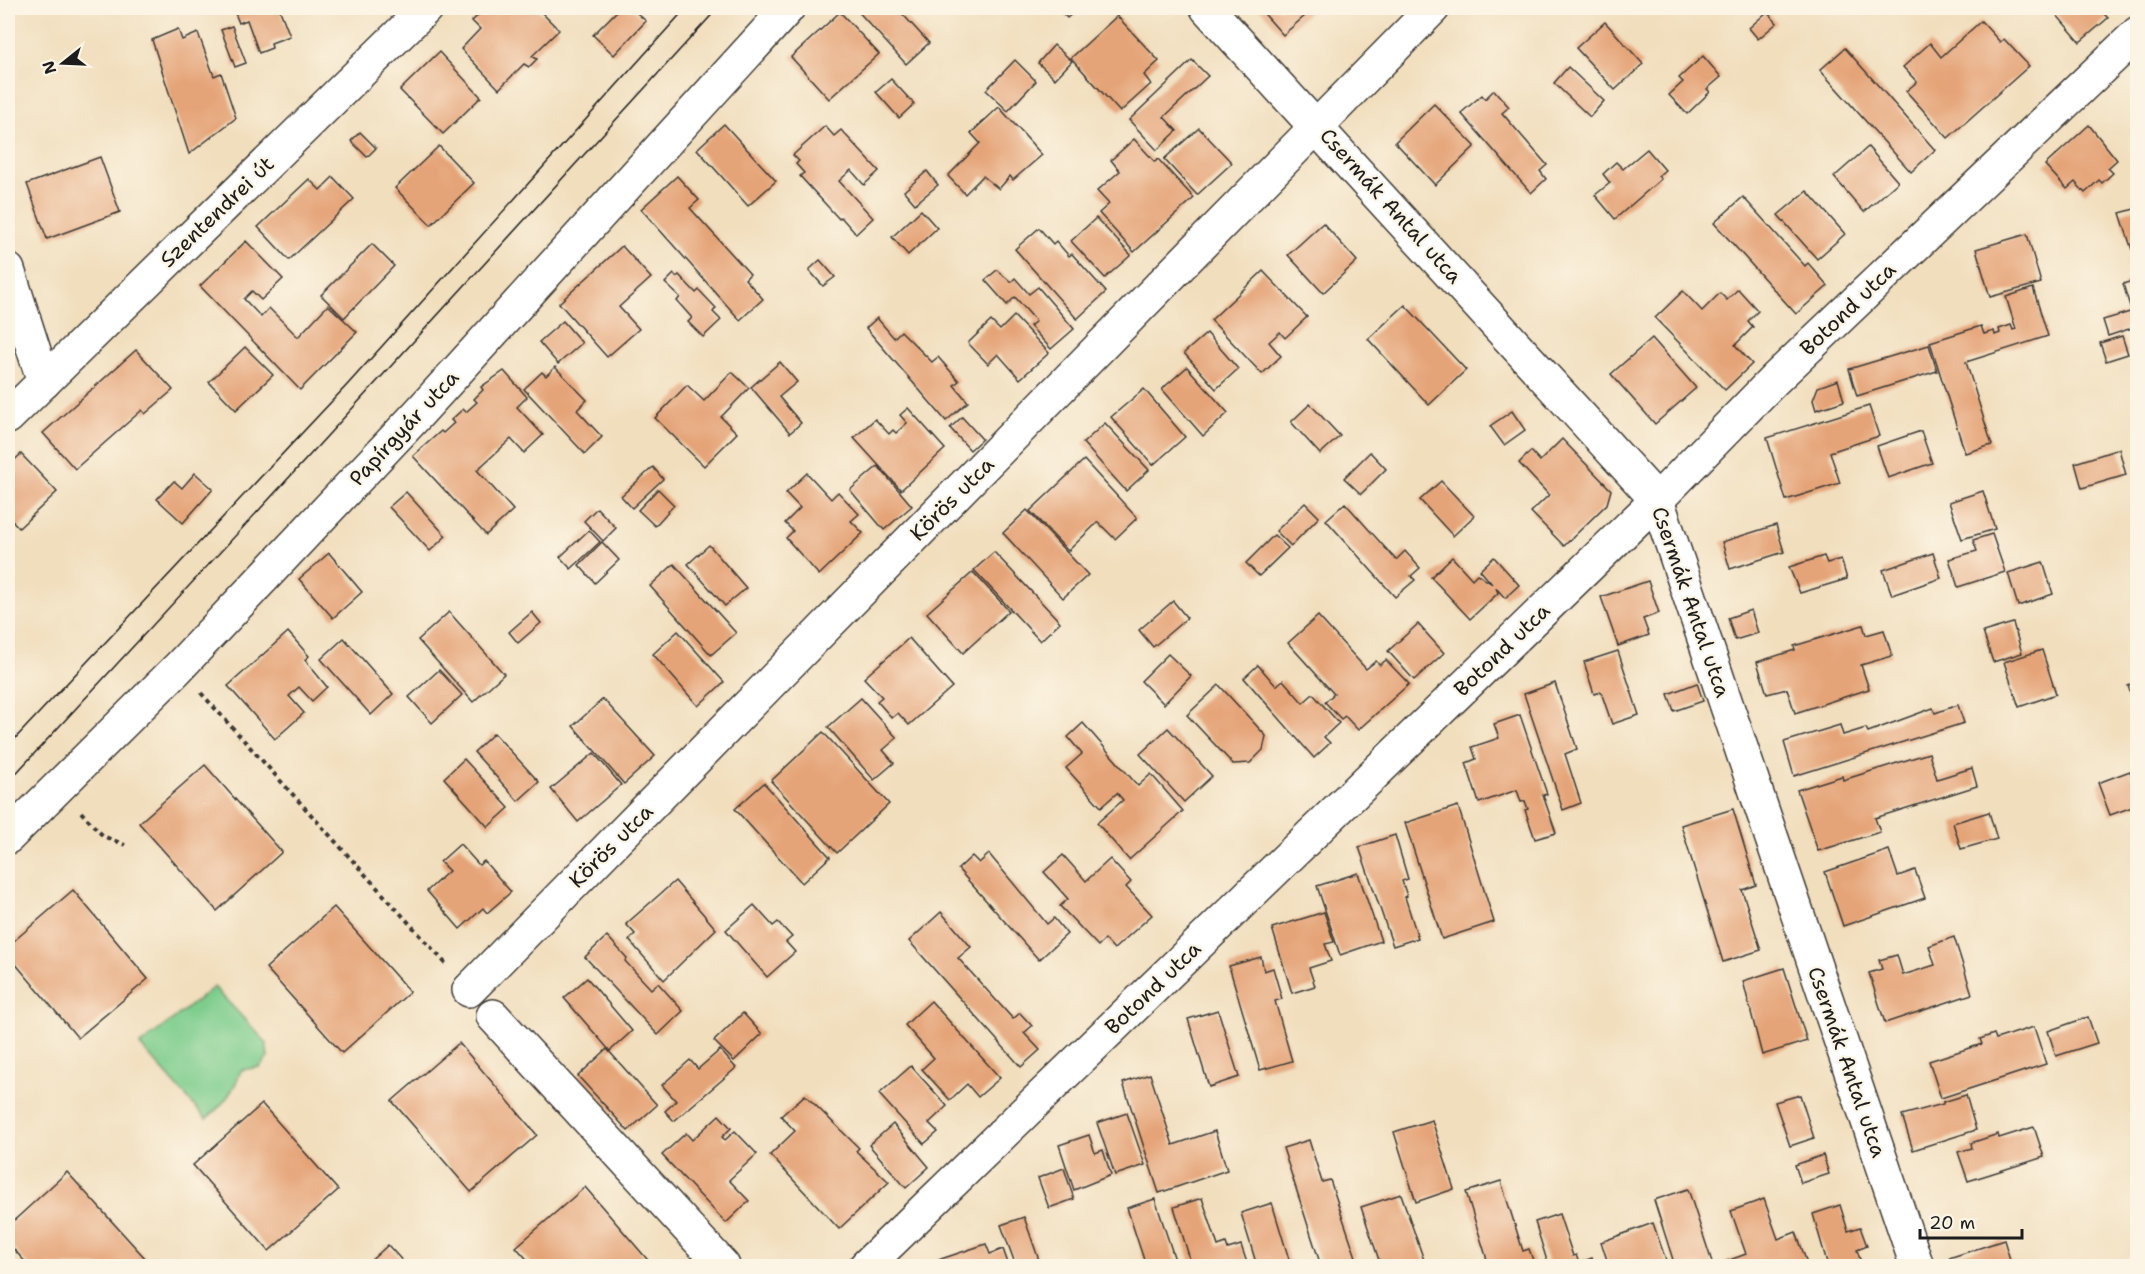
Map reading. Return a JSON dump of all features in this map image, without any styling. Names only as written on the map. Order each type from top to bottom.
[{"type":"street","name":"Szentendrei út","points":[[8,417],[426,8]]},
{"type":"street","name":"Papírgyár utca","points":[[8,837],[178,668],[417,415],[789,8]]},
{"type":"street","name":"Csermák Antal utca","points":[[1207,8],[1318,126],[1657,500],[1917,1266]]},
{"type":"street","name":"Körös utca","points":[[469,990],[1433,8]]},
{"type":"street","name":"Botond utca","points":[[866,1266],[1657,500],[1774,380],[2138,33]]},
{"type":"street","points":[[8,270],[44,382]]},
{"type":"street","points":[[494,1016],[723,1266]]},
{"type":"path","points":[[178,668],[446,964]]},
{"type":"path","points":[[77,807],[103,836],[125,845]]},
{"type":"green space","points":[[214,987],[266,1042],[268,1057],[260,1067],[241,1070],[228,1097],[206,1119],[140,1045]]},
{"type":"building","points":[[233,8],[279,8],[290,36],[271,43],[272,48],[259,53],[247,20],[239,23]]},
{"type":"building","points":[[486,8],[498,8],[501,11],[505,8],[537,8],[559,30],[532,56],[537,59],[529,67],[524,64],[499,89],[461,49],[480,29],[472,21]]},
{"type":"building","points":[[620,8],[631,8],[646,21],[614,55],[593,35]]},
{"type":"building","points":[[855,8],[897,8],[929,43],[906,64]]},
{"type":"building","points":[[1058,8],[1079,8],[1067,18]]},
{"type":"building","points":[[1259,8],[1314,8],[1283,35]]},
{"type":"building","points":[[2062,8],[2098,8],[2108,18],[2080,42],[2055,13]]},
{"type":"building","points":[[840,12],[879,54],[829,99],[791,57]]},
{"type":"building","points":[[1767,12],[1777,23],[1758,39],[1749,28]]},
{"type":"building","points":[[1117,16],[1159,61],[1144,75],[1151,84],[1120,112],[1071,58]]},
{"type":"building","points":[[1981,21],[2000,42],[2004,39],[2029,66],[1948,138],[1906,91],[1917,82],[1903,67],[1930,43],[1941,57]]},
{"type":"building","points":[[1605,22],[1643,64],[1615,90],[1576,48]]},
{"type":"building","points":[[232,26],[246,63],[235,67],[221,30]]},
{"type":"building","points":[[178,29],[182,40],[198,33],[214,76],[221,73],[236,118],[189,154],[152,40]]},
{"type":"building","points":[[1054,45],[1072,61],[1055,79],[1038,63]]},
{"type":"building","points":[[1845,48],[1935,150],[1911,172],[1820,70]]},
{"type":"building","points":[[439,52],[481,97],[443,134],[400,90]]},
{"type":"building","points":[[1703,56],[1721,77],[1707,89],[1710,92],[1687,114],[1669,95],[1683,82],[1679,78]]},
{"type":"building","points":[[1015,60],[1036,81],[1008,111],[986,90]]},
{"type":"building","points":[[1192,60],[1208,76],[1164,117],[1177,131],[1157,150],[1129,120]]},
{"type":"building","points":[[1568,67],[1604,101],[1590,117],[1554,83]]},
{"type":"building","points":[[891,79],[914,104],[899,118],[876,92]]},
{"type":"building","points":[[1494,90],[1509,107],[1502,113],[1547,165],[1540,171],[1546,179],[1531,193],[1461,113],[1482,95],[1485,99]]},
{"type":"building","points":[[1434,104],[1475,146],[1435,185],[1395,142]]},
{"type":"building","points":[[999,107],[1042,155],[1013,180],[1010,176],[999,189],[983,176],[965,194],[948,176],[980,143],[971,133]]},
{"type":"building","points":[[724,124],[776,181],[748,206],[697,149]]},
{"type":"building","points":[[2089,125],[2117,160],[2108,168],[2113,173],[2102,183],[2099,180],[2085,193],[2075,182],[2067,189],[2045,165]]},
{"type":"building","points":[[825,126],[834,136],[841,130],[879,171],[864,185],[851,170],[839,181],[873,218],[856,234],[841,217],[839,219],[800,176],[804,173],[796,164],[799,161],[793,155]]},
{"type":"building","points":[[1199,128],[1232,163],[1197,195],[1164,159]]},
{"type":"building","points":[[360,132],[376,148],[367,157],[351,141]]},
{"type":"building","points":[[1134,139],[1155,162],[1158,159],[1194,198],[1134,252],[1099,213],[1109,204],[1097,191],[1120,171],[1111,160]]},
{"type":"building","points":[[439,146],[474,183],[431,225],[395,188]]},
{"type":"building","points":[[1868,147],[1898,182],[1864,212],[1834,177]]},
{"type":"building","points":[[1647,149],[1665,170],[1658,176],[1661,179],[1615,219],[1595,195],[1610,183],[1603,174],[1616,162],[1623,169]]},
{"type":"building","points":[[100,157],[120,212],[47,239],[27,184]]},
{"type":"building","points":[[927,171],[938,185],[915,204],[904,191]]},
{"type":"building","points":[[677,176],[699,200],[690,208],[750,274],[745,279],[763,299],[740,320],[641,209]]},
{"type":"building","points":[[333,177],[354,199],[289,260],[258,227],[309,179],[320,190]]},
{"type":"building","points":[[1807,191],[1845,234],[1817,259],[1778,215]]},
{"type":"building","points":[[1743,197],[1805,266],[1808,263],[1828,286],[1796,314],[1714,223]]},
{"type":"building","points":[[2138,208],[2138,248],[2132,250],[2120,213]]},
{"type":"building","points":[[921,210],[937,228],[908,255],[892,237]]},
{"type":"building","points":[[1096,218],[1131,255],[1105,278],[1071,241]]},
{"type":"building","points":[[1323,223],[1357,261],[1323,293],[1288,255]]},
{"type":"building","points":[[1039,228],[1053,244],[1056,241],[1069,256],[1072,254],[1106,292],[1077,319],[1015,249]]},
{"type":"building","points":[[2027,234],[2041,283],[1990,297],[1976,249]]},
{"type":"building","points":[[246,241],[283,279],[261,300],[252,291],[244,299],[261,317],[269,308],[298,337],[328,305],[357,332],[300,390],[200,286]]},
{"type":"building","points":[[372,244],[394,266],[344,318],[321,295]]},
{"type":"building","points":[[622,246],[651,278],[619,307],[639,329],[607,357],[559,303]]},
{"type":"building","points":[[820,260],[835,277],[823,286],[809,270]]},
{"type":"building","points":[[997,270],[1011,282],[1015,278],[1029,294],[1038,287],[1074,329],[1051,349],[1030,326],[1036,321],[1015,297],[1007,305],[985,280]]},
{"type":"building","points":[[1263,271],[1307,317],[1285,338],[1280,332],[1269,342],[1281,356],[1262,374],[1211,320]]},
{"type":"building","points":[[674,274],[676,277],[679,275],[696,293],[699,290],[716,308],[713,312],[721,320],[703,337],[688,322],[692,318],[677,301],[680,297],[665,283]]},
{"type":"building","points":[[2138,279],[2138,312],[2132,313],[2123,284]]},
{"type":"building","points":[[2033,288],[2048,336],[1966,362],[1992,445],[1965,453],[1930,342],[1981,326],[1984,334],[1994,331],[1995,335],[2000,333],[1999,329],[2011,325],[2013,330],[2016,329],[2006,297]]},
{"type":"building","points":[[1738,289],[1758,311],[1748,321],[1753,327],[1735,345],[1752,364],[1725,390],[1655,318],[1683,291],[1702,311],[1720,293],[1727,300]]},
{"type":"building","points":[[1405,305],[1466,370],[1429,405],[1368,339]]},
{"type":"building","points":[[2130,312],[2135,327],[2108,336],[2103,320]]},
{"type":"building","points":[[1014,316],[1049,353],[1020,379],[998,354],[988,364],[968,343],[991,321],[1000,330]]},
{"type":"building","points":[[877,318],[894,338],[901,331],[932,362],[938,357],[959,381],[954,385],[968,402],[946,421],[866,328]]},
{"type":"building","points":[[563,321],[582,343],[558,364],[539,342]]},
{"type":"building","points":[[1207,333],[1238,369],[1216,389],[1184,353]]},
{"type":"building","points":[[2122,336],[2128,354],[2106,361],[2100,343]]},
{"type":"building","points":[[1652,338],[1696,388],[1655,424],[1611,374]]},
{"type":"building","points":[[1929,345],[1937,371],[1857,396],[1849,369]]},
{"type":"building","points":[[245,347],[273,375],[236,410],[209,382]]},
{"type":"building","points":[[136,350],[173,390],[145,414],[142,410],[75,469],[43,433]]},
{"type":"building","points":[[780,362],[797,382],[779,397],[801,423],[790,433],[751,387]]},
{"type":"building","points":[[555,367],[587,400],[577,410],[602,437],[585,454],[524,389],[542,372],[546,376]]},
{"type":"building","points":[[1187,367],[1228,413],[1203,436],[1162,389]]},
{"type":"building","points":[[504,371],[527,397],[517,407],[543,435],[524,453],[511,439],[477,470],[513,510],[486,535],[413,456],[441,431],[443,433],[454,423],[451,420],[463,409],[466,412],[477,402],[474,399],[483,390],[481,387]]},
{"type":"building","points":[[732,372],[749,388],[721,417],[737,433],[704,466],[655,418],[687,385],[704,401]]},
{"type":"building","points":[[1838,380],[1844,401],[1816,410],[1813,400],[1818,387]]},
{"type":"building","points":[[1144,389],[1185,437],[1153,465],[1111,417]]},
{"type":"building","points":[[1310,404],[1340,436],[1320,454],[1291,422]]},
{"type":"building","points":[[1869,406],[1879,436],[1830,452],[1840,483],[1786,500],[1767,438]]},
{"type":"building","points":[[908,408],[945,449],[901,490],[854,438],[875,419],[889,434],[893,430],[896,433],[907,423],[900,415]]},
{"type":"building","points":[[1512,411],[1525,430],[1504,445],[1490,426]]},
{"type":"building","points":[[962,417],[982,439],[970,450],[950,428]]},
{"type":"building","points":[[1105,423],[1149,470],[1126,491],[1083,443]]},
{"type":"building","points":[[1921,431],[1932,463],[1888,478],[1877,446]]},
{"type":"building","points":[[1562,439],[1611,490],[1607,504],[1564,546],[1531,512],[1549,495],[1519,463],[1531,451],[1540,461]]},
{"type":"building","points":[[2119,449],[2126,475],[2082,488],[2075,463]]},
{"type":"building","points":[[1370,452],[1386,469],[1361,494],[1344,478]]},
{"type":"building","points":[[21,454],[57,492],[19,528],[8,516],[8,466]]},
{"type":"building","points":[[1084,460],[1137,518],[1115,539],[1098,522],[1068,551],[1030,511]]},
{"type":"building","points":[[878,466],[912,506],[884,530],[850,490]]},
{"type":"building","points":[[653,467],[663,479],[632,508],[621,496]]},
{"type":"building","points":[[195,473],[213,489],[183,523],[157,499],[174,481],[182,488]]},
{"type":"building","points":[[807,473],[831,499],[838,492],[859,514],[851,521],[863,533],[819,575],[786,538],[793,531],[785,523],[800,508],[786,493]]},
{"type":"building","points":[[1441,481],[1474,516],[1453,536],[1420,500]]},
{"type":"building","points":[[658,489],[674,505],[655,526],[638,510]]},
{"type":"building","points":[[1983,491],[1995,529],[1962,539],[1949,502]]},
{"type":"building","points":[[406,492],[446,536],[430,551],[389,507]]},
{"type":"building","points":[[1305,503],[1319,517],[1291,546],[1276,531]]},
{"type":"building","points":[[1345,503],[1396,560],[1405,551],[1420,568],[1411,576],[1415,580],[1395,597],[1326,520]]},
{"type":"building","points":[[597,508],[616,528],[603,541],[584,521]]},
{"type":"building","points":[[1027,510],[1088,575],[1063,598],[1003,533]]},
{"type":"building","points":[[1776,525],[1784,552],[1730,569],[1722,542]]},
{"type":"building","points":[[589,530],[600,542],[571,569],[560,557]]},
{"type":"building","points":[[1992,534],[2005,572],[1958,587],[1949,559],[1977,551],[1973,540]]},
{"type":"building","points":[[1274,535],[1288,548],[1259,576],[1246,563]]},
{"type":"building","points":[[602,542],[619,560],[595,583],[579,565]]},
{"type":"building","points":[[709,545],[746,588],[725,606],[688,564]]},
{"type":"building","points":[[994,552],[1060,622],[1040,641],[974,570]]},
{"type":"building","points":[[329,553],[362,592],[333,618],[299,579]]},
{"type":"building","points":[[1933,553],[1941,578],[1892,595],[1883,570]]},
{"type":"building","points":[[1824,556],[1827,563],[1841,559],[1847,579],[1800,593],[1789,567]]},
{"type":"building","points":[[1452,557],[1472,579],[1477,574],[1492,584],[1480,570],[1494,557],[1519,585],[1505,598],[1496,588],[1498,593],[1470,619],[1431,577]]},
{"type":"building","points":[[2043,562],[2053,594],[2018,606],[2008,573]]},
{"type":"building","points":[[674,564],[736,633],[711,655],[650,586]]},
{"type":"building","points":[[973,572],[1009,611],[963,653],[927,613]]},
{"type":"building","points":[[1648,581],[1659,613],[1643,619],[1649,635],[1618,646],[1601,597]]},
{"type":"building","points":[[1173,601],[1187,618],[1153,647],[1139,630]]},
{"type":"building","points":[[1751,610],[1758,633],[1735,640],[1728,618]]},
{"type":"building","points":[[449,612],[504,674],[473,702],[418,640]]},
{"type":"building","points":[[532,612],[541,623],[518,643],[509,632]]},
{"type":"building","points":[[1318,616],[1366,669],[1376,661],[1380,665],[1386,660],[1409,684],[1358,730],[1345,716],[1341,719],[1325,702],[1334,694],[1288,643]]},
{"type":"building","points":[[2013,623],[2022,653],[1993,662],[1983,632]]},
{"type":"building","points":[[1418,624],[1444,653],[1414,680],[1388,651]]},
{"type":"building","points":[[1863,625],[1866,635],[1884,630],[1892,656],[1861,665],[1869,689],[1795,713],[1787,689],[1767,694],[1757,662],[1795,650],[1794,646]]},
{"type":"building","points":[[678,631],[724,682],[698,706],[653,654]]},
{"type":"building","points":[[288,632],[309,656],[305,660],[327,687],[312,701],[299,687],[289,696],[304,713],[275,739],[228,686]]},
{"type":"building","points":[[344,638],[393,694],[371,715],[321,659]]},
{"type":"building","points":[[909,638],[952,687],[909,725],[898,713],[892,718],[877,701],[882,697],[864,678]]},
{"type":"building","points":[[2042,650],[2056,694],[2019,707],[2004,662]]},
{"type":"building","points":[[1618,651],[1639,715],[1612,724],[1601,692],[1594,694],[1584,662]]},
{"type":"building","points":[[1168,654],[1191,676],[1164,704],[1141,681]]},
{"type":"building","points":[[1258,665],[1276,686],[1283,680],[1303,703],[1313,694],[1339,723],[1324,737],[1330,743],[1314,758],[1244,678]]},
{"type":"building","points":[[439,670],[462,695],[432,723],[409,697]]},
{"type":"building","points":[[2138,682],[2138,701],[2134,703],[2128,686]]},
{"type":"building","points":[[1555,683],[1577,749],[1565,754],[1581,803],[1563,810],[1524,694]]},
{"type":"building","points":[[1697,683],[1703,701],[1674,711],[1668,694]]},
{"type":"building","points":[[1219,685],[1266,736],[1263,750],[1250,763],[1233,764],[1187,715]]},
{"type":"building","points":[[861,698],[897,738],[883,750],[894,763],[874,780],[828,727]]},
{"type":"building","points":[[603,699],[655,756],[624,784],[573,726]]},
{"type":"building","points":[[1958,705],[1964,723],[1794,776],[1784,742],[1840,725],[1843,735],[1866,728],[1868,732],[1933,708],[1935,713]]},
{"type":"building","points":[[1520,715],[1547,794],[1543,795],[1556,833],[1535,839],[1525,810],[1528,809],[1525,801],[1521,802],[1517,790],[1479,803],[1466,763],[1476,759],[1472,747],[1499,738],[1494,724]]},
{"type":"building","points":[[1083,723],[1138,786],[1151,774],[1183,811],[1129,860],[1097,823],[1123,800],[1117,793],[1101,807],[1066,768],[1082,754],[1068,737]]},
{"type":"building","points":[[1168,728],[1212,776],[1184,802],[1140,754]]},
{"type":"building","points":[[823,732],[889,804],[837,853],[771,781]]},
{"type":"building","points":[[494,733],[539,782],[518,801],[474,752]]},
{"type":"building","points":[[594,753],[621,785],[578,822],[551,789]]},
{"type":"building","points":[[1929,753],[1937,779],[1972,768],[1977,786],[1875,818],[1880,832],[1818,851],[1797,790],[1842,776],[1843,780]]},
{"type":"building","points":[[464,759],[509,808],[488,827],[444,778]]},
{"type":"building","points":[[205,765],[282,852],[217,911],[139,823]]},
{"type":"building","points":[[2130,771],[2138,792],[2138,805],[2110,815],[2098,783]]},
{"type":"building","points":[[764,783],[830,857],[802,883],[735,809]]},
{"type":"building","points":[[1458,806],[1494,922],[1442,939],[1405,823]]},
{"type":"building","points":[[1733,809],[1756,885],[1742,890],[1761,950],[1723,962],[1681,825]]},
{"type":"building","points":[[1989,812],[1997,839],[1961,849],[1953,823]]},
{"type":"building","points":[[1395,835],[1408,879],[1402,881],[1407,896],[1405,897],[1418,938],[1393,946],[1359,847]]},
{"type":"building","points":[[460,844],[479,865],[484,861],[511,892],[487,913],[483,908],[460,929],[427,891],[449,871],[440,862]]},
{"type":"building","points":[[1889,850],[1898,876],[1915,870],[1925,898],[1843,926],[1825,872]]},
{"type":"building","points":[[989,854],[1047,924],[1054,918],[1067,934],[1039,960],[958,869],[972,856],[979,863]]},
{"type":"building","points":[[1063,855],[1086,881],[1110,859],[1131,882],[1126,887],[1152,915],[1114,949],[1105,939],[1098,946],[1060,906],[1068,899],[1044,872]]},
{"type":"building","points":[[1358,873],[1381,941],[1340,955],[1317,886]]},
{"type":"building","points":[[675,881],[716,929],[664,980],[629,940],[635,934],[626,924]]},
{"type":"building","points":[[73,890],[148,979],[78,1038],[8,955],[8,946]]},
{"type":"building","points":[[754,905],[773,926],[778,922],[792,937],[786,942],[795,952],[767,977],[726,930]]},
{"type":"building","points":[[334,907],[410,992],[342,1053],[266,968]]},
{"type":"building","points":[[941,912],[971,947],[958,958],[1013,1019],[1020,1013],[1032,1026],[1024,1033],[1040,1050],[1021,1067],[909,941]]},
{"type":"building","points":[[1324,912],[1334,942],[1325,944],[1331,961],[1309,968],[1315,986],[1292,993],[1272,928]]},
{"type":"building","points":[[607,936],[627,958],[625,961],[651,989],[658,983],[683,1011],[658,1035],[585,957]]},
{"type":"building","points":[[1954,937],[1972,994],[1885,1023],[1869,973],[1882,969],[1879,960],[1897,955],[1903,975],[1935,965],[1929,946]]},
{"type":"building","points":[[1261,957],[1264,971],[1273,968],[1282,999],[1275,1001],[1292,1061],[1260,1070],[1229,966]]},
{"type":"building","points":[[1784,968],[1807,1041],[1762,1055],[1743,981]]},
{"type":"building","points":[[587,978],[632,1031],[610,1051],[564,998]]},
{"type":"building","points":[[931,1001],[1000,1078],[978,1097],[967,1084],[950,1100],[922,1069],[934,1058],[905,1025]]},
{"type":"building","points":[[1218,1010],[1239,1077],[1209,1087],[1188,1019]]},
{"type":"building","points":[[743,1013],[762,1034],[734,1061],[714,1041]]},
{"type":"building","points":[[2088,1017],[2097,1043],[2056,1056],[2048,1031]]},
{"type":"building","points":[[2034,1027],[2046,1064],[1941,1098],[1929,1061],[1982,1044],[1980,1039],[1994,1034],[1996,1039]]},
{"type":"building","points":[[459,1043],[537,1135],[471,1192],[392,1101]]},
{"type":"building","points":[[607,1049],[657,1105],[628,1131],[578,1076]]},
{"type":"building","points":[[720,1050],[736,1068],[674,1121],[665,1111],[676,1101],[662,1085],[690,1060],[698,1069]]},
{"type":"building","points":[[911,1066],[947,1106],[929,1123],[938,1132],[924,1144],[879,1094]]},
{"type":"building","points":[[1150,1074],[1173,1145],[1215,1131],[1227,1170],[1159,1193],[1123,1083]]},
{"type":"building","points":[[805,1095],[859,1148],[856,1151],[889,1182],[839,1229],[770,1155],[795,1131],[781,1116]]},
{"type":"building","points":[[1800,1095],[1814,1138],[1790,1146],[1775,1102]]},
{"type":"building","points":[[1966,1095],[1976,1130],[1913,1150],[1902,1115]]},
{"type":"building","points":[[262,1104],[338,1190],[269,1251],[193,1165]]},
{"type":"building","points":[[1127,1113],[1145,1165],[1115,1175],[1097,1123]]},
{"type":"building","points":[[719,1115],[731,1128],[722,1137],[725,1140],[735,1131],[757,1154],[729,1180],[749,1201],[726,1223],[662,1155],[686,1133],[692,1140]]},
{"type":"building","points":[[1432,1120],[1454,1189],[1416,1202],[1394,1132]]},
{"type":"building","points":[[893,1124],[929,1167],[906,1188],[869,1145]]},
{"type":"building","points":[[2034,1127],[2044,1157],[1968,1181],[1958,1152],[1972,1148],[1971,1143],[1998,1134],[1999,1138]]},
{"type":"building","points":[[1089,1135],[1095,1153],[1103,1150],[1111,1175],[1074,1190],[1059,1145]]},
{"type":"building","points":[[1309,1140],[1322,1182],[1330,1180],[1356,1257],[1325,1266],[1321,1266],[1283,1148]]},
{"type":"building","points":[[1823,1155],[1829,1174],[1801,1183],[1795,1165]]},
{"type":"building","points":[[1064,1168],[1074,1199],[1049,1208],[1038,1178]]},
{"type":"building","points":[[67,1172],[145,1258],[135,1266],[29,1266],[8,1243],[8,1226]]},
{"type":"building","points":[[1501,1181],[1523,1251],[1529,1249],[1535,1266],[1489,1266],[1466,1192]]},
{"type":"building","points":[[585,1187],[653,1266],[533,1266],[516,1247]]},
{"type":"building","points":[[1688,1189],[1713,1265],[1710,1266],[1675,1266],[1654,1200]]},
{"type":"building","points":[[1401,1194],[1425,1263],[1414,1266],[1381,1266],[1361,1207]]},
{"type":"building","points":[[1202,1198],[1218,1246],[1226,1243],[1228,1249],[1241,1245],[1248,1266],[1192,1266],[1174,1207]]},
{"type":"building","points":[[1155,1199],[1177,1266],[1146,1266],[1127,1208]]},
{"type":"building","points":[[1764,1199],[1778,1239],[1796,1232],[1808,1266],[1719,1266],[1719,1264],[1746,1254],[1731,1211]]},
{"type":"building","points":[[1272,1203],[1291,1266],[1257,1266],[1241,1213]]},
{"type":"building","points":[[1840,1205],[1848,1231],[1860,1227],[1867,1246],[1857,1250],[1862,1266],[1828,1266],[1813,1214]]},
{"type":"building","points":[[1559,1214],[1573,1256],[1576,1255],[1579,1263],[1592,1258],[1595,1266],[1543,1266],[1548,1264],[1535,1222]]},
{"type":"building","points":[[1024,1217],[1041,1266],[1016,1266],[1001,1225]]},
{"type":"building","points":[[1653,1223],[1668,1266],[1609,1266],[1601,1242]]},
{"type":"building","points":[[2004,1240],[2012,1266],[1952,1266],[1949,1258]]},
{"type":"building","points":[[986,1244],[990,1254],[1003,1249],[1009,1266],[940,1266],[938,1260]]},
{"type":"building","points":[[388,1245],[407,1266],[365,1266]]},
{"type":"tram line","points":[[8,746],[348,384],[686,8]]},
{"type":"tram line","points":[[8,782],[718,8]]}]
